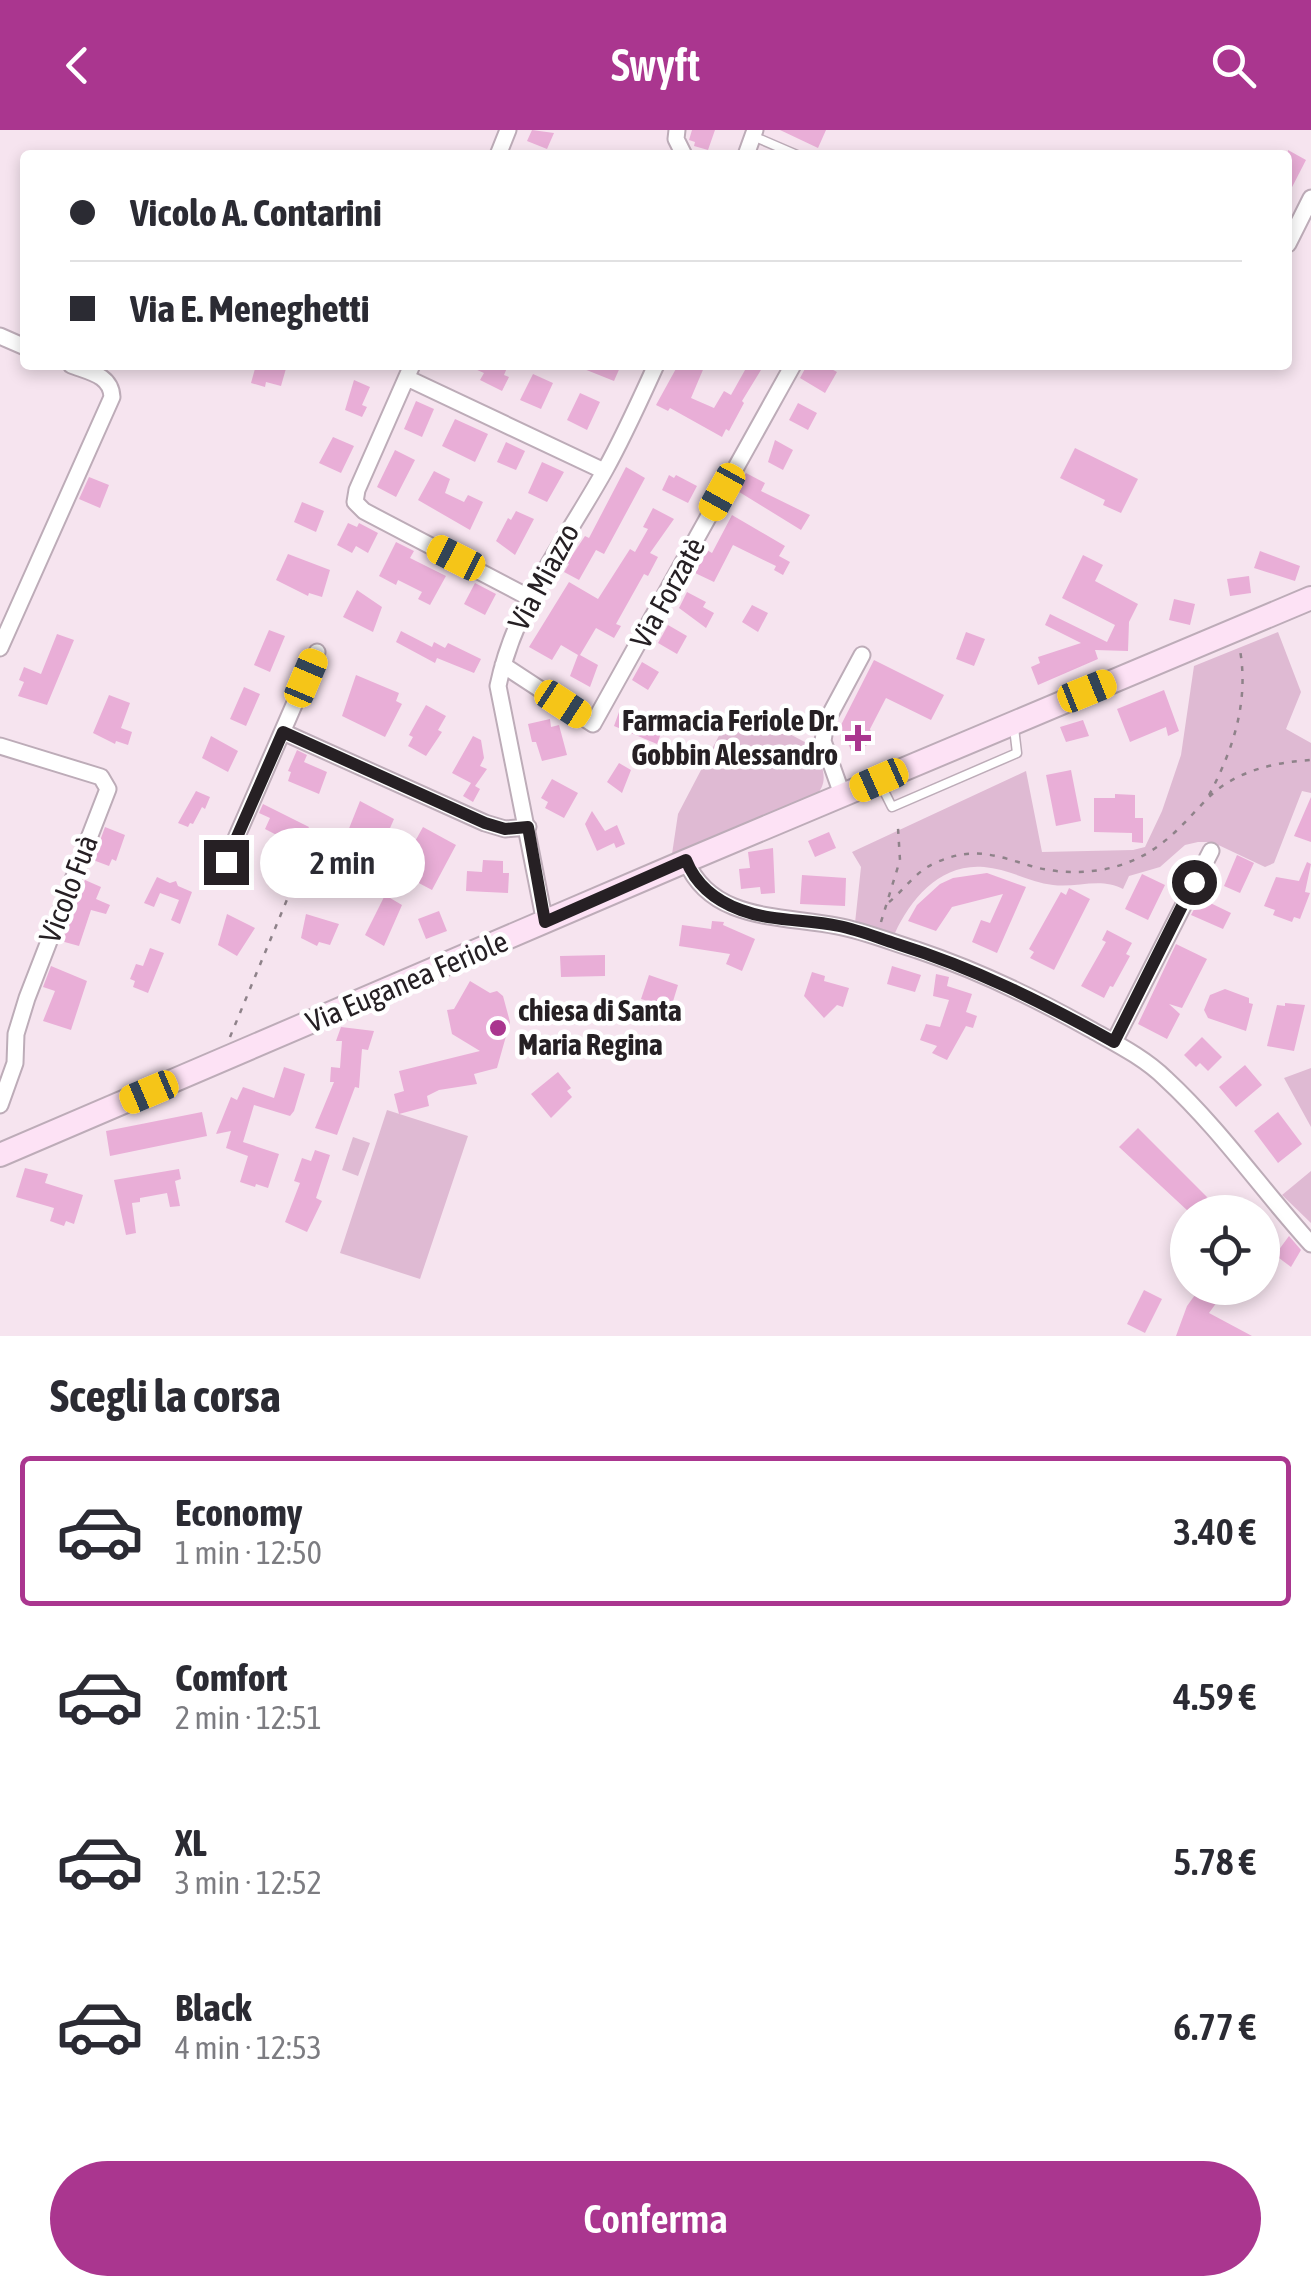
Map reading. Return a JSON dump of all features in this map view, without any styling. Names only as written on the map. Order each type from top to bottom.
[{"type":"main road","name":"Via Euganea Feriole","points":[[2,1147],[1311,598]]},
{"type":"street","points":[[1292,236],[1311,198]]},
{"type":"street","points":[[0,648],[109,408],[111,386],[104,378],[84,370]]},
{"type":"street","name":"Via Miazzo","points":[[545,922],[498,686],[528,597],[604,471],[654,370]]},
{"type":"street","name":"Via Forzatè","points":[[503,665],[593,724],[789,370]]},
{"type":"street","points":[[528,597],[364,511],[355,502],[410,372],[604,471]]},
{"type":"street","points":[[220,875],[318,652]]},
{"type":"street","points":[[843,796],[823,741],[826,722],[862,655]]},
{"type":"street","points":[[283,732],[485,823],[505,829],[528,827]]},
{"type":"street","name":"Vicolo Fuà","points":[[0,746],[101,777],[108,788],[23,1008],[14,1063],[0,1106]]},
{"type":"street","points":[[1114,1042],[1211,850]]},
{"type":"street","points":[[686,860],[698,882],[715,898],[740,910],[768,918],[839,926],[974,971],[1114,1042],[1164,1076],[1218,1133],[1311,1244]]},
{"type":"lane","points":[[754,133],[787,150]]},
{"type":"path","points":[[889,902],[932,864],[968,852],[999,854],[1030,866],[1072,872],[1128,863],[1165,842],[1208,798],[1225,765],[1239,724],[1239,646]]},
{"type":"path","points":[[1208,798],[1250,772],[1276,763],[1311,760]]},
{"type":"path","points":[[876,937],[900,860],[898,828]]},
{"type":"path","points":[[227,1044],[291,890]]},
{"type":"shaded area","points":[[1278,632],[1301,692],[1286,729],[1311,743],[1311,793],[1302,791],[1274,863],[1265,867],[1212,842],[1198,842],[1185,845],[1160,867],[1129,876],[1123,889],[1098,883],[1053,885],[993,868],[968,867],[929,885],[895,933],[855,923],[861,867],[852,852],[1026,771],[1042,852],[1145,847],[1181,755],[1194,666]]},
{"type":"shaded area","points":[[735,705],[816,748],[823,785],[815,797],[672,854],[678,814]]},
{"type":"shaded area","points":[[1311,1068],[1311,1127],[1284,1078]]},
{"type":"shaded area","points":[[387,1110],[468,1136],[420,1279],[340,1253]]},
{"type":"shaded area","points":[[353,1137],[370,1143],[358,1176],[342,1170]]},
{"type":"shaded area","points":[[1311,1171],[1311,1223],[1282,1195]]},
{"type":"building","points":[[532,130],[554,133],[547,149],[527,141]]},
{"type":"building","points":[[692,130],[715,130],[708,150],[689,140]]},
{"type":"building","points":[[780,130],[826,130],[818,148]]},
{"type":"building","points":[[1292,152],[1306,160],[1292,187]]},
{"type":"building","points":[[255,370],[286,370],[281,386],[251,383]]},
{"type":"building","points":[[477,370],[506,370],[504,375],[509,377],[502,391],[480,380],[484,373]]},
{"type":"building","points":[[586,370],[619,370],[614,381]]},
{"type":"building","points":[[675,370],[703,370],[691,398],[714,408],[724,391],[731,395],[745,370],[761,370],[729,431],[726,429],[722,437],[670,408],[668,411],[656,405]]},
{"type":"building","points":[[804,370],[837,372],[825,393],[800,378]]},
{"type":"building","points":[[533,374],[553,383],[541,409],[520,400]]},
{"type":"building","points":[[354,380],[370,387],[362,405],[367,407],[362,417],[345,410]]},
{"type":"building","points":[[580,393],[600,402],[587,430],[567,420]]},
{"type":"building","points":[[416,401],[434,409],[422,437],[404,429]]},
{"type":"building","points":[[798,403],[817,413],[808,430],[789,420]]},
{"type":"building","points":[[455,419],[488,434],[475,462],[442,446]]},
{"type":"building","points":[[333,437],[354,446],[341,473],[319,463]]},
{"type":"building","points":[[775,440],[793,450],[783,470],[768,462]]},
{"type":"building","points":[[506,442],[525,451],[516,470],[497,462]]},
{"type":"building","points":[[1075,448],[1138,479],[1121,513],[1103,505],[1105,500],[1060,478]]},
{"type":"building","points":[[395,450],[415,460],[396,497],[377,487]]},
{"type":"building","points":[[542,462],[564,472],[547,502],[528,493]]},
{"type":"building","points":[[626,467],[645,478],[604,554],[596,550],[579,580],[564,572],[567,563],[585,536],[589,538]]},
{"type":"building","points":[[434,471],[450,479],[445,493],[464,502],[468,495],[483,502],[470,530],[418,500]]},
{"type":"building","points":[[746,473],[765,483],[761,491],[810,515],[801,530],[736,490]]},
{"type":"building","points":[[669,475],[697,486],[688,503],[662,490]]},
{"type":"building","points":[[89,477],[109,485],[100,508],[79,499]]},
{"type":"building","points":[[302,502],[324,511],[316,532],[294,522]]},
{"type":"building","points":[[653,508],[674,519],[650,553],[658,557],[616,624],[621,626],[614,638],[596,628],[580,655],[598,665],[590,687],[570,676],[578,655],[561,645],[552,660],[529,647],[569,582],[598,599],[630,549],[635,552],[648,529],[643,527]]},
{"type":"building","points":[[516,511],[534,519],[515,555],[496,541]]},
{"type":"building","points":[[732,515],[785,546],[779,556],[790,562],[783,575],[774,570],[776,566],[733,545],[714,582],[695,573],[707,550],[712,553]]},
{"type":"building","points":[[348,523],[357,527],[359,523],[378,533],[368,553],[356,546],[352,553],[337,545]]},
{"type":"building","points":[[396,542],[414,551],[410,558],[446,576],[430,605],[418,599],[422,592],[379,576]]},
{"type":"building","points":[[1260,551],[1300,566],[1295,581],[1254,568]]},
{"type":"building","points":[[288,554],[330,570],[322,597],[309,593],[308,596],[276,580]]},
{"type":"building","points":[[1083,555],[1103,565],[1095,581],[1138,604],[1129,622],[1128,651],[1095,650],[1098,659],[1038,685],[1031,667],[1040,663],[1038,657],[1081,643],[1045,625],[1050,614],[1107,642],[1115,625],[1062,598]]},
{"type":"building","points":[[1249,576],[1251,593],[1230,596],[1227,579]]},
{"type":"building","points":[[475,583],[496,594],[485,615],[464,604]]},
{"type":"building","points":[[357,590],[382,607],[373,632],[343,617]]},
{"type":"building","points":[[687,592],[706,602],[703,607],[714,613],[706,628],[679,608]]},
{"type":"building","points":[[1174,599],[1195,604],[1190,625],[1169,620]]},
{"type":"building","points":[[752,605],[768,613],[758,632],[742,622]]},
{"type":"building","points":[[668,625],[687,636],[677,654],[658,643]]},
{"type":"building","points":[[269,630],[285,636],[270,672],[254,665]]},
{"type":"building","points":[[401,631],[432,647],[434,642],[445,648],[448,643],[481,659],[474,673],[437,658],[435,663],[396,642]]},
{"type":"building","points":[[966,632],[985,639],[974,666],[956,659]]},
{"type":"building","points":[[57,634],[74,640],[47,705],[18,696],[24,682],[19,680],[24,667],[41,674]]},
{"type":"building","points":[[874,660],[944,695],[931,720],[886,698],[870,729],[874,742],[852,752],[840,727]]},
{"type":"building","points":[[642,662],[659,672],[648,690],[632,680]]},
{"type":"building","points":[[356,675],[399,693],[396,701],[402,704],[385,737],[342,716]]},
{"type":"building","points":[[244,687],[260,694],[246,726],[230,719]]},
{"type":"building","points":[[1164,690],[1179,731],[1168,736],[1166,727],[1130,742],[1117,709]]},
{"type":"building","points":[[109,695],[130,703],[121,728],[132,732],[128,745],[116,741],[115,744],[93,733]]},
{"type":"building","points":[[426,705],[446,716],[438,730],[442,732],[426,756],[408,746],[413,737],[409,735]]},
{"type":"building","points":[[619,712],[628,712],[663,728],[657,744],[614,726]]},
{"type":"building","points":[[550,719],[551,727],[559,725],[567,755],[542,761],[528,724]]},
{"type":"building","points":[[1083,720],[1089,736],[1066,742],[1060,727]]},
{"type":"building","points":[[211,736],[238,751],[228,772],[202,758]]},
{"type":"building","points":[[473,736],[481,740],[484,758],[480,766],[487,769],[475,786],[480,789],[473,802],[463,796],[471,783],[452,773]]},
{"type":"building","points":[[297,750],[307,755],[304,762],[327,772],[319,794],[288,781]]},
{"type":"building","points":[[619,763],[631,770],[622,793],[607,782]]},
{"type":"building","points":[[1071,770],[1081,821],[1056,826],[1046,775]]},
{"type":"building","points":[[552,779],[578,793],[564,818],[545,808],[548,802],[541,798]]},
{"type":"building","points":[[196,791],[210,797],[205,809],[202,807],[188,827],[178,823]]},
{"type":"building","points":[[1115,794],[1135,795],[1135,818],[1143,818],[1143,843],[1132,842],[1132,833],[1094,832],[1094,798],[1115,798]]},
{"type":"building","points":[[1311,797],[1311,842],[1294,836]]},
{"type":"building","points":[[360,801],[394,819],[384,842],[348,831]]},
{"type":"building","points":[[263,804],[309,827],[298,846],[265,829],[270,818],[259,813]]},
{"type":"building","points":[[592,811],[605,831],[617,825],[625,844],[616,848],[614,843],[597,851],[585,824]]},
{"type":"building","points":[[105,827],[125,835],[116,861],[112,859],[109,866],[93,860]]},
{"type":"building","points":[[423,827],[456,845],[432,890],[398,872]]},
{"type":"building","points":[[829,832],[836,848],[815,857],[808,841]]},
{"type":"building","points":[[326,846],[370,862],[361,888],[317,871]]},
{"type":"building","points":[[773,848],[775,893],[761,894],[760,887],[741,889],[739,869],[750,868],[748,852]]},
{"type":"building","points":[[1237,855],[1254,863],[1240,893],[1224,886]]},
{"type":"building","points":[[483,860],[503,861],[503,873],[509,873],[508,893],[466,891],[467,871],[482,872]]},
{"type":"building","points":[[1307,862],[1311,864],[1305,892],[1310,893],[1300,919],[1294,917],[1292,922],[1273,915],[1275,910],[1264,906],[1276,877],[1299,881]]},
{"type":"building","points":[[987,873],[1026,887],[997,953],[972,942],[981,920],[990,923],[1003,894],[952,907],[936,931],[908,921],[917,905],[940,884]]},
{"type":"building","points":[[1142,874],[1165,885],[1148,920],[1125,909]]},
{"type":"building","points":[[802,875],[846,878],[845,906],[800,904]]},
{"type":"building","points":[[157,877],[170,883],[176,881],[192,892],[180,924],[171,920],[179,900],[160,893],[154,907],[144,903]]},
{"type":"building","points":[[85,880],[101,887],[96,899],[110,905],[106,914],[91,910],[79,946],[61,941]]},
{"type":"building","points":[[1069,888],[1090,899],[1054,970],[1030,958],[1034,952],[1029,949],[1061,892],[1066,895]]},
{"type":"building","points":[[385,895],[402,905],[384,946],[365,935]]},
{"type":"building","points":[[1200,898],[1231,913],[1223,929],[1191,915]]},
{"type":"building","points":[[439,911],[447,931],[426,939],[418,919]]},
{"type":"building","points":[[227,914],[255,928],[237,956],[218,945]]},
{"type":"building","points":[[306,914],[339,924],[330,945],[319,942],[317,946],[301,938]]},
{"type":"building","points":[[712,921],[724,922],[723,925],[755,939],[742,971],[726,964],[730,954],[679,946],[682,925],[711,929]]},
{"type":"building","points":[[1107,930],[1132,943],[1126,954],[1130,956],[1104,998],[1081,986],[1106,942],[1102,940]]},
{"type":"building","points":[[1176,944],[1207,959],[1182,1008],[1169,1004],[1180,1014],[1167,1039],[1138,1024]]},
{"type":"building","points":[[150,948],[164,953],[148,993],[133,987],[135,981],[130,979],[136,964],[143,966]]},
{"type":"building","points":[[605,955],[605,976],[561,977],[560,956]]},
{"type":"building","points":[[51,966],[87,981],[71,1030],[43,1021],[55,991],[43,987]]},
{"type":"building","points":[[892,966],[921,975],[915,992],[887,984]]},
{"type":"building","points":[[812,972],[825,976],[824,981],[849,988],[843,1007],[837,1005],[824,1018],[804,996]]},
{"type":"building","points":[[936,974],[949,977],[947,986],[972,994],[966,1012],[977,1016],[973,1028],[966,1026],[947,1060],[932,1053],[937,1046],[920,1040],[926,1024],[940,1027],[949,1000],[933,996]]},
{"type":"building","points":[[649,975],[678,985],[671,1008],[641,999]]},
{"type":"building","points":[[470,981],[503,996],[510,1022],[497,1068],[474,1074],[477,1084],[439,1090],[427,1096],[429,1106],[399,1114],[394,1094],[404,1091],[399,1071],[480,1051],[452,1034],[447,1010],[454,1009]]},
{"type":"building","points":[[1225,989],[1249,998],[1253,1004],[1246,1031],[1208,1018],[1204,1010],[1210,995]]},
{"type":"building","points":[[1277,1005],[1305,1005],[1294,1051],[1267,1046]]},
{"type":"building","points":[[341,1027],[374,1031],[368,1050],[362,1049],[359,1088],[355,1087],[337,1135],[315,1128],[334,1082],[330,1082],[331,1067],[340,1068],[342,1041],[336,1041]]},
{"type":"building","points":[[1202,1037],[1222,1057],[1208,1071],[1200,1063],[1196,1067],[1184,1055]]},
{"type":"building","points":[[1245,1065],[1262,1085],[1236,1107],[1219,1087]]},
{"type":"building","points":[[284,1067],[305,1074],[294,1111],[290,1116],[254,1105],[243,1142],[279,1154],[268,1188],[256,1184],[255,1187],[240,1182],[248,1156],[226,1148],[231,1131],[216,1134],[231,1097],[237,1100],[243,1087],[274,1098]]},
{"type":"building","points":[[558,1072],[571,1088],[567,1091],[572,1097],[551,1118],[531,1094]]},
{"type":"building","points":[[202,1112],[207,1136],[110,1156],[106,1131]]},
{"type":"building","points":[[1278,1112],[1302,1144],[1278,1163],[1254,1131]]},
{"type":"building","points":[[1138,1128],[1205,1195],[1171,1195],[1119,1147]]},
{"type":"building","points":[[315,1150],[330,1155],[316,1198],[322,1201],[307,1232],[285,1222],[300,1183],[294,1181],[302,1158],[311,1161]]},
{"type":"building","points":[[25,1168],[48,1174],[45,1183],[83,1195],[74,1224],[66,1221],[64,1226],[50,1221],[54,1208],[16,1197]]},
{"type":"building","points":[[179,1169],[181,1179],[175,1181],[180,1206],[170,1207],[167,1193],[140,1198],[140,1202],[132,1203],[136,1233],[126,1235],[114,1180]]},
{"type":"building","points":[[1289,1236],[1301,1250],[1291,1267],[1280,1259],[1280,1248]]},
{"type":"building","points":[[1144,1290],[1162,1299],[1145,1333],[1127,1324]]},
{"type":"building","points":[[1215,1305],[1209,1313],[1252,1336],[1176,1336],[1187,1306]]},
{"type":"place","name":"Farmacia Feriole Dr. Gobbin Alessandro","points":[[858,738]]},
{"type":"place","name":"chiesa di Santa Maria Regina","points":[[498,1028]]},
{"type":"route","points":[[226,862],[283,732],[485,823],[505,829],[528,827],[545,922],[686,860],[698,882],[715,898],[740,910],[768,918],[839,926],[921,952],[974,971],[1114,1042],[1194,882]]}]
